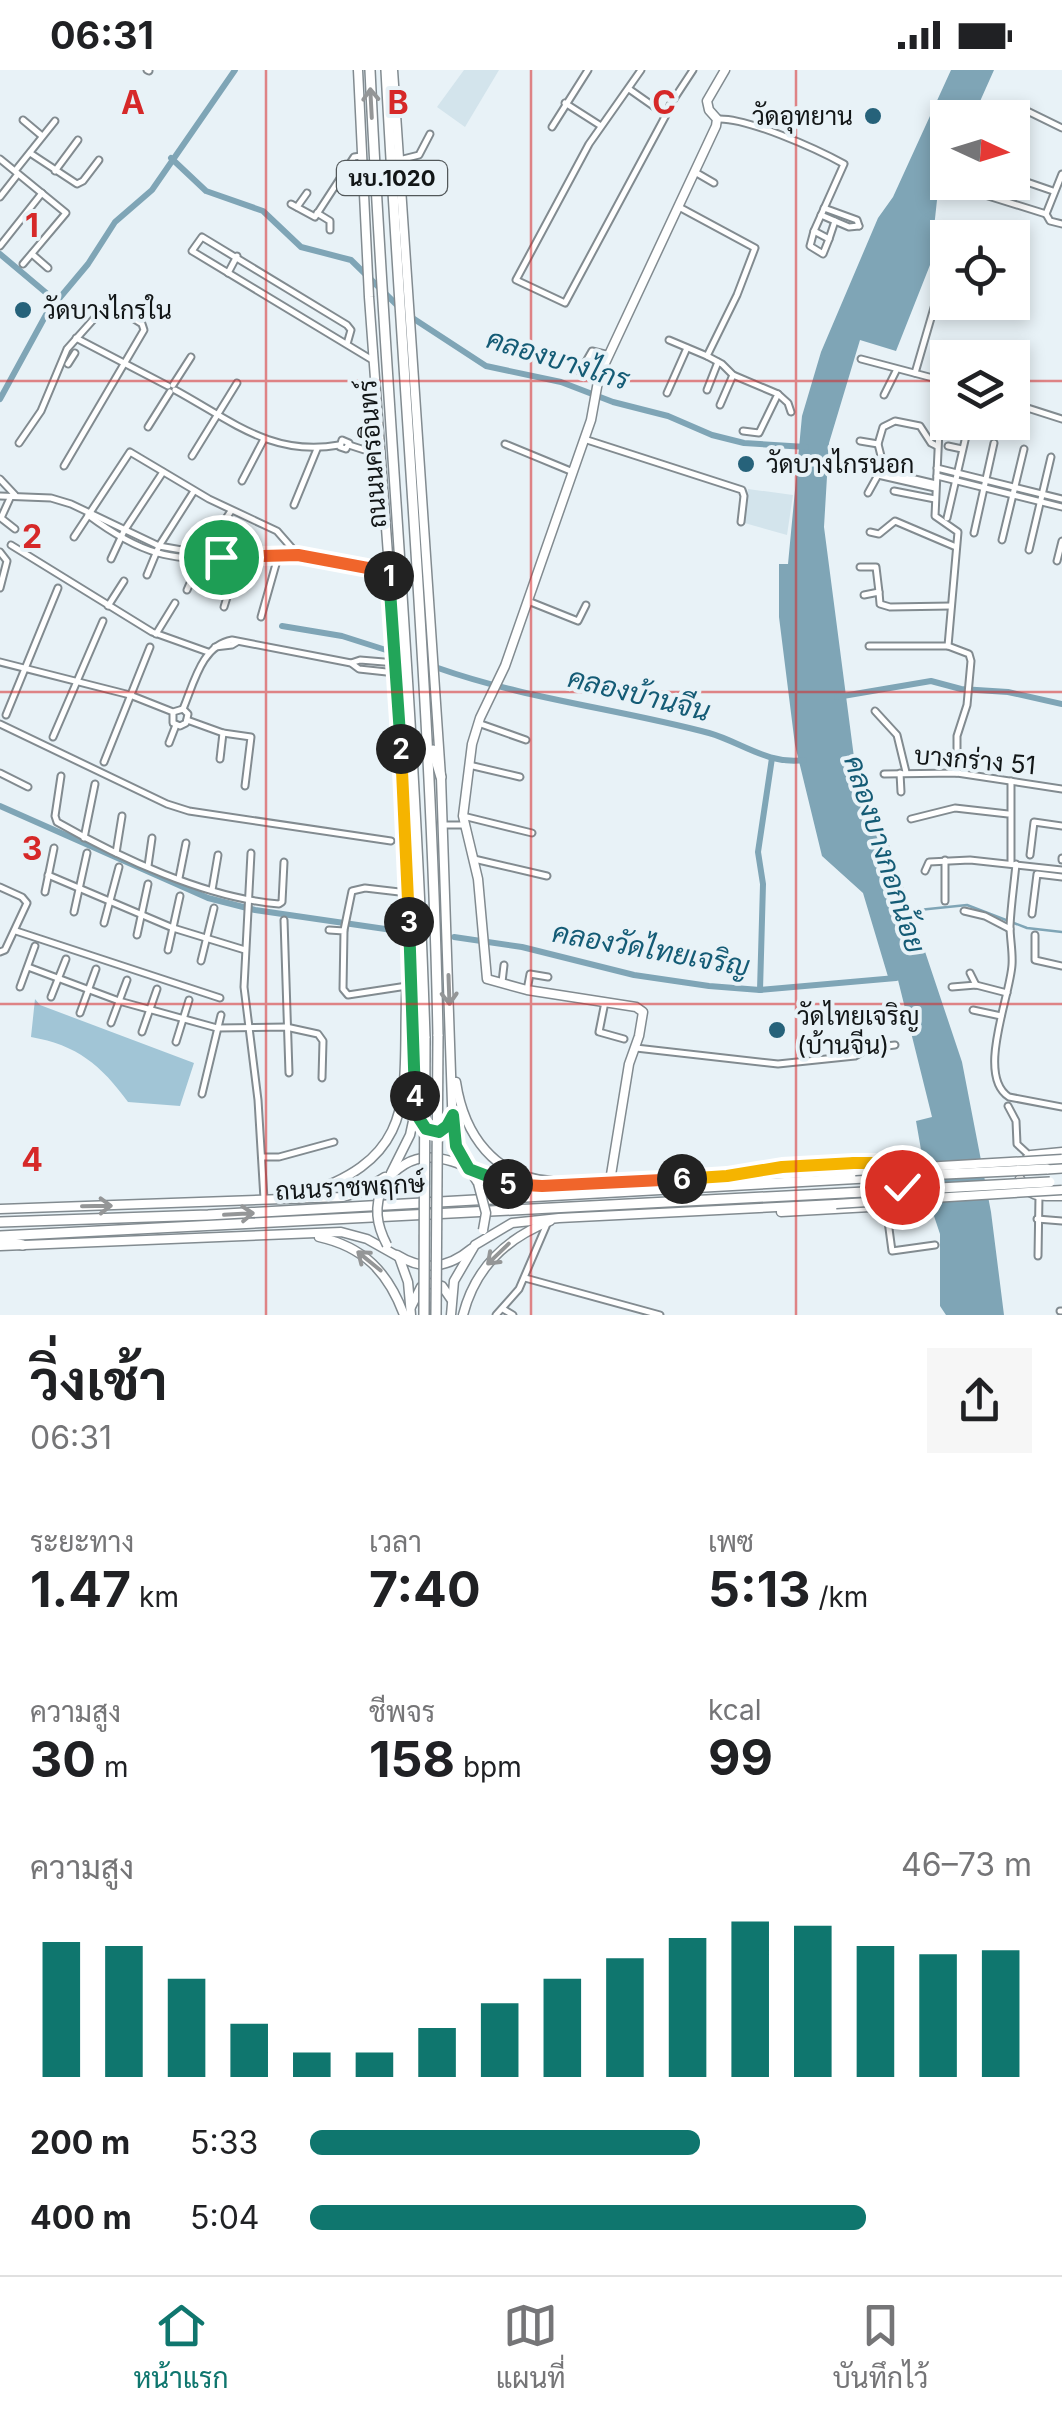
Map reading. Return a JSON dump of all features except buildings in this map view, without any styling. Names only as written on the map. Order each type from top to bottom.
[{"type":"main road","name":"ถนนนครอินทร์","points":[[358,70],[369,298],[399,700],[410,939],[415,1112],[410,1135],[392,1174]]},
{"type":"main road","name":"ถนนนครอินทร์","points":[[370,70],[380,302],[413,768],[425,1038],[424,1315]]},
{"type":"main road","name":"ถนนนครอินทร์","points":[[390,70],[410,305],[443,825],[453,1115],[456,1146],[469,1169]]},
{"type":"main road","name":"ถนนนครอินทร์","points":[[390,70],[399,320],[428,728],[438,1036],[436,1315]]},
{"type":"main road","points":[[610,1181],[642,1012],[502,985],[491,982],[484,974],[474,859],[463,820],[468,765],[478,722],[528,601],[573,472],[594,409],[596,386],[695,172],[716,119],[707,102],[725,70]]},
{"type":"main road","points":[[399,700],[413,768]]},
{"type":"main road","points":[[428,728],[440,778]]},
{"type":"main road","points":[[292,1198],[354,1175],[378,1153],[393,1129],[403,1093],[410,939]]},
{"type":"main road","points":[[452,1058],[465,1120],[491,1158],[529,1179],[567,1184]]},
{"type":"main road","points":[[415,1112],[432,1132],[447,1126],[453,1115]]},
{"type":"main road","points":[[0,1209],[352,1196],[416,1158],[430,1156],[520,1186],[855,1171],[1062,1156]]},
{"type":"main road","points":[[1062,1156],[1029,1156],[1019,1168],[1021,1182],[1028,1192],[1039,1196],[1062,1193]]},
{"type":"main road","points":[[727,1176],[782,1167],[881,1162],[896,1168],[902,1187],[900,1199],[886,1206],[778,1212],[746,1209]]},
{"type":"main road","name":"ถนนราชพฤกษ์","points":[[0,1222],[208,1216],[1062,1168]]},
{"type":"main road","points":[[451,1301],[454,1282],[483,1230],[486,1213],[478,1183],[469,1169]]},
{"type":"main road","points":[[392,1174],[383,1185],[376,1213],[379,1230],[399,1257],[408,1282],[409,1312]]},
{"type":"main road","name":"ถนนราชพฤกษ์","points":[[0,1240],[1062,1181]]},
{"type":"main road","points":[[0,1240],[23,1245],[352,1234],[414,1264],[442,1266],[512,1223],[1062,1193]]},
{"type":"main road","points":[[457,1315],[487,1263],[514,1239],[559,1218]]},
{"type":"main road","points":[[309,1235],[337,1241],[375,1263],[409,1312]]},
{"type":"main road","points":[[409,1312],[421,1287],[432,1283],[442,1286],[457,1315]]},
{"type":"street","points":[[552,126],[588,70]]},
{"type":"street","points":[[628,88],[666,115],[565,304],[516,280],[601,126],[628,88],[642,70]]},
{"type":"street","points":[[670,105],[693,70]]},
{"type":"street","points":[[565,103],[601,126]]},
{"type":"street","points":[[1030,112],[1062,128]]},
{"type":"street","points":[[716,119],[729,118],[798,141],[844,164],[814,231],[812,248],[824,254],[835,221]]},
{"type":"street","points":[[23,120],[42,136]]},
{"type":"street","points":[[0,198],[55,121]]},
{"type":"street","points":[[399,160],[422,153],[430,134]]},
{"type":"street","points":[[55,171],[78,140]]},
{"type":"street","points":[[30,152],[73,183],[81,184],[99,160]]},
{"type":"street","points":[[307,194],[294,206],[313,218],[354,157],[361,156]]},
{"type":"street","points":[[0,159],[76,220]]},
{"type":"street","points":[[695,172],[714,183]]},
{"type":"street","points":[[1046,214],[1062,174]]},
{"type":"street","points":[[1030,183],[1053,191]]},
{"type":"street","points":[[0,246],[42,194]]},
{"type":"street","points":[[1001,200],[1046,214],[1050,221],[1062,224]]},
{"type":"street","points":[[679,208],[755,248],[707,356]]},
{"type":"street","points":[[822,211],[857,220],[859,226],[835,221],[822,211]]},
{"type":"street","points":[[23,264],[66,213]]},
{"type":"street","points":[[318,214],[330,221],[330,230]]},
{"type":"street","points":[[814,231],[829,239]]},
{"type":"street","points":[[347,344],[351,330],[346,324],[237,256],[204,237],[192,251],[374,361]]},
{"type":"street","points":[[32,254],[48,268]]},
{"type":"street","points":[[228,273],[237,256]]},
{"type":"street","points":[[19,443],[41,411],[76,338],[107,305],[112,305],[144,327],[64,466]]},
{"type":"street","points":[[915,374],[931,320]]},
{"type":"street","points":[[76,338],[264,439],[290,448],[340,445],[344,450],[349,445],[381,455]]},
{"type":"street","points":[[669,340],[718,362],[733,376],[778,394],[791,412]]},
{"type":"street","points":[[666,393],[687,348]]},
{"type":"street","points":[[580,372],[592,350],[609,355]]},
{"type":"street","points":[[67,363],[75,353]]},
{"type":"street","points":[[148,427],[191,356]]},
{"type":"street","points":[[861,359],[930,378]]},
{"type":"street","points":[[707,390],[718,362]]},
{"type":"street","points":[[884,395],[896,371]]},
{"type":"street","points":[[720,404],[733,376]]},
{"type":"street","points":[[192,456],[237,384]]},
{"type":"street","points":[[743,431],[760,434],[778,394]]},
{"type":"street","points":[[1030,409],[1062,419]]},
{"type":"street","points":[[936,483],[885,472],[878,444],[883,427],[895,421],[920,426],[931,443],[938,446]]},
{"type":"street","points":[[584,438],[742,490],[741,522]]},
{"type":"street","points":[[242,481],[264,439]]},
{"type":"street","points":[[938,440],[936,519],[954,526],[958,532],[948,646]]},
{"type":"street","points":[[947,518],[965,440]]},
{"type":"street","points":[[860,441],[878,444]]},
{"type":"street","points":[[974,533],[994,443]]},
{"type":"street","points":[[505,444],[573,472]]},
{"type":"street","points":[[948,446],[962,449]]},
{"type":"street","points":[[294,505],[318,449]]},
{"type":"street","points":[[1002,540],[1024,449]]},
{"type":"street","points":[[74,537],[130,452],[194,491],[277,531],[298,555]]},
{"type":"street","points":[[1029,550],[1051,458]]},
{"type":"street","points":[[937,468],[1012,495],[1062,499]]},
{"type":"street","points":[[112,559],[162,472]]},
{"type":"street","points":[[868,493],[878,475],[936,483],[956,476],[1014,487],[1062,507]]},
{"type":"street","points":[[0,479],[10,487],[13,496],[0,518],[14,529]]},
{"type":"street","points":[[147,575],[194,491]]},
{"type":"street","points":[[894,491],[935,499]]},
{"type":"street","points":[[0,496],[51,498],[82,509],[158,550],[298,555],[389,572]]},
{"type":"street","points":[[187,590],[202,554],[231,510]]},
{"type":"street","points":[[870,532],[879,534],[895,521],[957,544]]},
{"type":"street","points":[[1058,561],[1062,541]]},
{"type":"street","points":[[10,545],[156,634],[211,650],[237,642],[351,663],[359,669],[396,668]]},
{"type":"street","points":[[0,552],[7,561],[0,588]]},
{"type":"street","points":[[224,608],[239,554]]},
{"type":"street","points":[[260,616],[279,554]]},
{"type":"street","points":[[860,567],[876,567],[884,606],[951,606]]},
{"type":"street","points":[[108,606],[124,582]]},
{"type":"street","points":[[6,714],[58,588]]},
{"type":"street","points":[[864,595],[879,592]]},
{"type":"street","points":[[528,601],[578,621],[586,605]]},
{"type":"street","points":[[156,634],[175,603]]},
{"type":"street","points":[[53,737],[103,621]]},
{"type":"street","points":[[869,646],[948,646],[971,657],[970,692],[957,736],[958,773]]},
{"type":"street","points":[[104,762],[150,647]]},
{"type":"street","points":[[0,662],[130,695],[172,712],[183,709],[211,650]]},
{"type":"street","points":[[176,725],[188,720],[183,709]]},
{"type":"street","points":[[875,711],[896,735],[902,792]]},
{"type":"street","points":[[172,712],[171,719],[176,725]]},
{"type":"street","points":[[188,720],[223,733],[251,736],[245,786]]},
{"type":"street","points":[[478,722],[526,740]]},
{"type":"street","points":[[0,725],[189,811],[391,840]]},
{"type":"street","points":[[169,743],[176,725]]},
{"type":"street","points":[[220,758],[223,733]]},
{"type":"street","points":[[468,765],[520,777]]},
{"type":"street","points":[[0,773],[28,787]]},
{"type":"street","name":"บางกร่าง 51","points":[[884,774],[958,773],[1062,789]]},
{"type":"street","points":[[62,776],[55,820],[84,838],[148,866],[248,902],[274,904],[282,902],[284,862]]},
{"type":"street","points":[[1011,780],[1008,814],[1014,864],[1012,965],[996,1042],[996,1079],[1002,1092],[1020,1101],[1062,1107]]},
{"type":"street","points":[[84,838],[95,784]]},
{"type":"street","points":[[910,819],[955,808],[1008,814]]},
{"type":"street","points":[[116,852],[122,816]]},
{"type":"street","points":[[443,825],[463,820],[532,833]]},
{"type":"street","points":[[1030,855],[1034,822],[1062,826]]},
{"type":"street","points":[[148,866],[152,838]]},
{"type":"street","points":[[179,878],[186,843]]},
{"type":"street","points":[[44,892],[54,848]]},
{"type":"street","points":[[74,912],[87,853]]},
{"type":"street","points":[[251,853],[244,950],[264,1199]]},
{"type":"street","points":[[212,890],[218,854]]},
{"type":"street","points":[[474,859],[547,876]]},
{"type":"street","points":[[945,860],[945,901]]},
{"type":"street","points":[[925,871],[928,862],[945,860],[1014,864],[1062,874]]},
{"type":"street","points":[[104,922],[119,866]]},
{"type":"street","points":[[1032,914],[1037,874],[1062,874]]},
{"type":"street","points":[[48,875],[173,928],[244,950]]},
{"type":"street","points":[[137,935],[148,884]]},
{"type":"street","points":[[0,887],[26,900],[16,930],[0,952]]},
{"type":"street","points":[[406,986],[348,996],[342,989],[344,929],[352,891],[366,888],[408,893]]},
{"type":"street","points":[[168,950],[180,896]]},
{"type":"street","points":[[201,961],[214,908]]},
{"type":"street","points":[[964,911],[1010,923]]},
{"type":"street","points":[[284,920],[289,1073]]},
{"type":"street","points":[[328,930],[344,929]]},
{"type":"street","points":[[16,930],[220,998]]},
{"type":"street","points":[[1036,935],[1036,960],[1062,966]]},
{"type":"street","points":[[20,987],[35,946]]},
{"type":"street","points":[[51,997],[66,958]]},
{"type":"street","points":[[502,985],[504,964]]},
{"type":"street","points":[[28,968],[119,1001],[218,1028],[286,1027],[322,1036],[322,1078]]},
{"type":"street","points":[[80,1013],[96,969]]},
{"type":"street","points":[[970,973],[976,985]]},
{"type":"street","points":[[527,990],[530,974],[548,977]]},
{"type":"street","points":[[111,1023],[127,980]]},
{"type":"street","points":[[952,987],[976,985],[1008,993]]},
{"type":"street","points":[[142,1032],[157,988]]},
{"type":"street","points":[[176,1042],[189,1000]]},
{"type":"street","points":[[604,1002],[599,1032],[624,1039]]},
{"type":"street","points":[[973,1010],[1001,1016]]},
{"type":"street","points":[[202,1094],[221,1015]]},
{"type":"street","points":[[634,1048],[778,1064],[856,1056],[869,1048],[895,1045]]},
{"type":"street","points":[[1008,1106],[1016,1121],[1018,1144],[1029,1156]]},
{"type":"street","points":[[262,1156],[279,1156],[334,1142]]},
{"type":"street","points":[[1038,1256],[1039,1196]]},
{"type":"street","points":[[886,1206],[892,1251],[936,1245]]},
{"type":"street","points":[[1037,1219],[1062,1221]]},
{"type":"street","points":[[496,1315],[525,1278],[548,1222]]},
{"type":"street","points":[[525,1278],[660,1315]]},
{"type":"street","points":[[503,1309],[514,1315]]},
{"type":"shaded area","points":[[464,70],[499,70],[465,127],[437,107]]},
{"type":"shaded area","points":[[748,489],[793,495],[787,535],[741,522]]},
{"type":"shaded area","points":[[35,999],[40,1005],[194,1063],[180,1106],[128,1102],[87,1059],[62,1045],[31,1037]]},
{"type":"water","points":[[951,70],[994,70],[981,100],[937,100]]},
{"type":"water","name":"คลองบางกอกน้อย","points":[[930,116],[930,200],[937,200],[935,220],[930,220],[930,265],[896,351],[860,340],[829,443],[824,527],[858,788],[890,847],[962,1062],[991,1212],[1004,1315],[946,1315],[940,1306],[940,1234],[931,1207],[916,1121],[932,1117],[898,980],[889,980],[863,893],[822,856],[795,745],[779,617],[779,564],[788,564],[802,416],[821,352],[878,218],[893,197]]},
{"type":"waterway","points":[[0,399],[47,313],[88,264],[115,222],[152,190],[235,70]]},
{"type":"waterway","name":"คลองบางไกร","points":[[171,158],[206,191],[263,211],[301,247],[351,260],[401,309]]},
{"type":"waterway","points":[[0,254],[57,302]]},
{"type":"waterway","name":"คลองบางไกร","points":[[411,317],[486,366],[561,382],[613,402],[668,416],[712,435],[744,443],[806,447]]},
{"type":"waterway","name":"คลองบ้านจีน","points":[[282,626],[342,636],[386,650]]},
{"type":"waterway","name":"คลองบ้านจีน","points":[[438,668],[505,688],[709,733],[778,759],[804,760]]},
{"type":"waterway","points":[[837,697],[931,681],[1062,704]]},
{"type":"waterway","points":[[760,990],[763,884],[758,852],[772,758]]},
{"type":"waterway","name":"คลองวัดไทยเจริญ","points":[[0,806],[208,898],[255,910],[399,931]]},
{"type":"waterway","name":"คลองบางกอกน้อย","points":[[909,911],[967,905],[1027,928],[1062,932]]},
{"type":"waterway","name":"คลองวัดไทยเจริญ","points":[[454,937],[522,947],[634,975],[709,986],[760,990],[896,978]]},
{"type":"place","name":"วัดอุทยาน","points":[[873,116]]},
{"type":"place","name":"วัดบางไกรใน","points":[[23,310]]},
{"type":"place","name":"วัดบางไกรนอก","points":[[746,464]]},
{"type":"place","name":"วัดไทยเจริญ (บ้านจีน)","points":[[777,1030]]},
{"type":"route","points":[[221,557],[298,555],[389,572],[406,828],[415,1112],[432,1132],[447,1126],[453,1115],[456,1146],[469,1169],[508,1184],[542,1186],[727,1176],[782,1167],[881,1162],[896,1168],[902,1187]]}]
